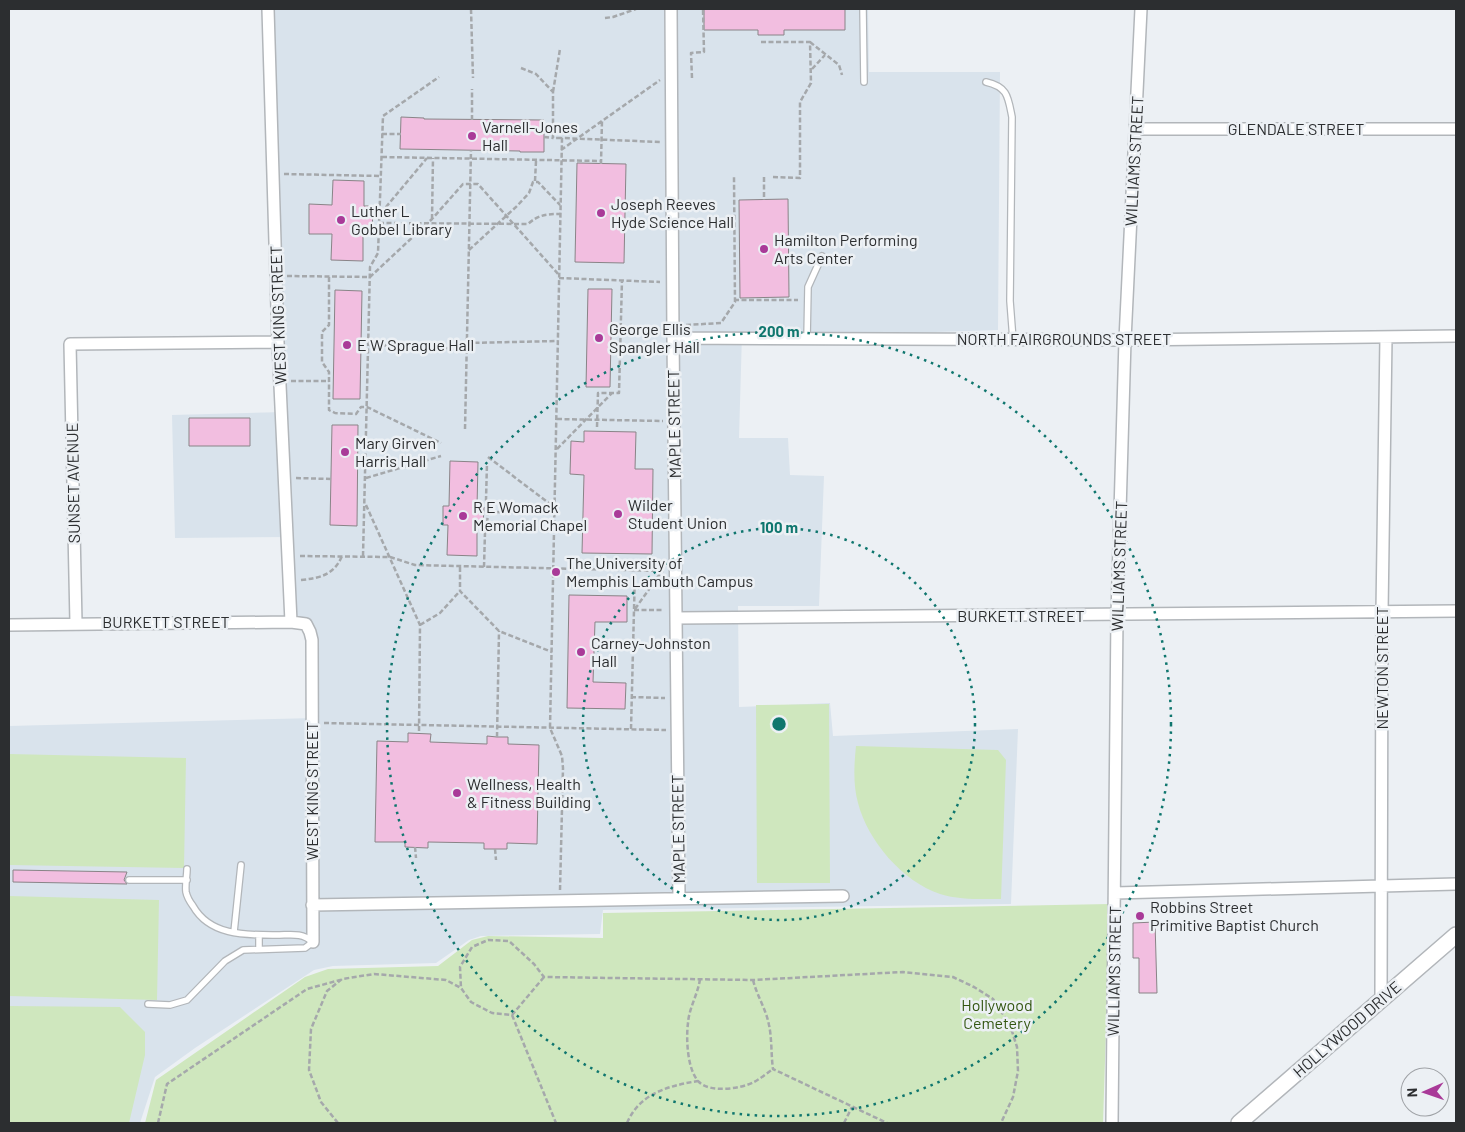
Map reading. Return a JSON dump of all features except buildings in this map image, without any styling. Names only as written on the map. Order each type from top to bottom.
[{"type":"street","name":"WEST KING STREET","points":[[268,9],[278,342],[291,622]]},
{"type":"street","name":"MAPLE STREET","points":[[671,9],[679,898]]},
{"type":"street","name":"WILLIAMS STREET","points":[[1112,1123],[1117,615],[1125,340],[1141,9]]},
{"type":"street","name":"GLENDALE STREET","points":[[1136,129],[1456,128]]},
{"type":"street","name":"NORTH FAIRGROUNDS STREET","points":[[673,338],[1125,340],[1456,336]]},
{"type":"street","name":"NEWTON STREET","points":[[1381,1000],[1382,612],[1386,337]]},
{"type":"street","name":"SUNSET AVENUE","points":[[76,623],[70,344],[278,342]]},
{"type":"street","name":"BURKETT STREET","points":[[676,618],[1456,611]]},
{"type":"street","name":"BURKETT STREET","points":[[9,625],[291,622],[306,624],[312,640]]},
{"type":"street","name":"WEST KING STREET","points":[[312,640],[313,942]]},
{"type":"street","points":[[1115,893],[1456,884]]},
{"type":"street","points":[[312,905],[843,896]]},
{"type":"street","name":"HOLLYWOOD DRIVE","points":[[1239,1123],[1456,935]]},
{"type":"lane","points":[[863,9],[864,82]]},
{"type":"lane","points":[[986,82],[997,84],[1007,94],[1012,116],[1010,301],[1013,340]]},
{"type":"lane","points":[[807,339],[808,287],[822,256]]},
{"type":"lane","points":[[234,932],[240,865]]},
{"type":"lane","points":[[148,1004],[170,1005],[186,1000],[225,961],[243,950],[304,948],[313,942],[305,936],[259,935],[215,928],[205,922],[188,898],[186,893],[187,869]]},
{"type":"lane","points":[[129,880],[187,880]]},
{"type":"lane","points":[[259,935],[259,949]]},
{"type":"path","points":[[471,9],[473,78]]},
{"type":"path","points":[[605,18],[636,9]]},
{"type":"path","points":[[692,78],[692,53],[704,52],[703,9]]},
{"type":"path","points":[[761,42],[810,42],[839,65],[842,75]]},
{"type":"path","points":[[771,177],[800,178],[800,102],[811,83],[810,42]]},
{"type":"path","points":[[553,138],[553,92],[560,49]]},
{"type":"path","points":[[811,70],[826,54]]},
{"type":"path","points":[[521,68],[536,74],[553,92]]},
{"type":"path","points":[[364,556],[370,277],[372,262],[378,253],[383,116],[439,77]]},
{"type":"path","points":[[561,150],[664,77]]},
{"type":"path","points":[[472,89],[472,120]]},
{"type":"path","points":[[382,157],[601,162],[602,120]]},
{"type":"path","points":[[382,134],[400,134]]},
{"type":"path","points":[[544,137],[660,142]]},
{"type":"path","points":[[560,900],[563,768],[562,756],[550,728],[562,138]]},
{"type":"path","points":[[464,429],[471,150]]},
{"type":"path","points":[[380,214],[427,158]]},
{"type":"path","points":[[432,223],[433,158]]},
{"type":"path","points":[[469,250],[529,193],[533,182],[535,182],[536,161]]},
{"type":"path","points":[[273,174],[381,176]]},
{"type":"path","points":[[680,325],[721,323],[734,300],[734,177]]},
{"type":"path","points":[[764,177],[764,200]]},
{"type":"path","points":[[535,182],[538,182],[560,205]]},
{"type":"path","points":[[285,276],[370,277],[432,219],[463,184],[478,184],[559,277],[662,282]]},
{"type":"path","points":[[380,223],[528,224],[536,217],[545,214],[560,214]]},
{"type":"path","points":[[329,276],[329,325],[322,332],[322,362],[329,372],[329,410],[335,413],[356,414],[361,407],[367,407],[441,444]]},
{"type":"path","points":[[597,427],[598,393],[619,393],[622,280]]},
{"type":"path","points":[[734,300],[798,300]]},
{"type":"path","points":[[466,343],[558,341]]},
{"type":"path","points":[[368,346],[466,349]]},
{"type":"path","points":[[289,381],[329,381]]},
{"type":"path","points":[[556,450],[612,393]]},
{"type":"path","points":[[556,419],[663,421]]},
{"type":"path","points":[[366,478],[441,456]]},
{"type":"path","points":[[488,457],[554,507]]},
{"type":"path","points":[[484,567],[485,532],[487,530],[488,512],[486,500],[487,463]]},
{"type":"path","points":[[295,478],[331,480]]},
{"type":"path","points":[[365,504],[420,625],[419,734]]},
{"type":"path","points":[[488,512],[554,513]]},
{"type":"path","points":[[300,556],[390,557],[415,566],[668,571]]},
{"type":"path","points":[[300,580],[326,575],[338,565],[342,556]]},
{"type":"path","points":[[420,625],[440,612],[460,590],[460,567]]},
{"type":"path","points":[[630,730],[635,570]]},
{"type":"path","points":[[634,610],[662,571]]},
{"type":"path","points":[[460,590],[499,631],[552,652]]},
{"type":"path","points":[[634,610],[664,610]]},
{"type":"path","points":[[497,737],[499,631]]},
{"type":"path","points":[[631,697],[665,698]]},
{"type":"path","points":[[312,723],[677,730]]},
{"type":"path","points":[[415,847],[416,858]]},
{"type":"path","points":[[496,849],[496,860]]},
{"type":"path","points":[[460,988],[460,967],[472,947],[488,940],[509,941],[534,964],[544,977]]},
{"type":"path","points":[[544,977],[753,980],[903,972],[953,977],[974,987],[993,1000],[1010,1025],[1017,1047],[1018,1070],[1013,1097],[1001,1123]]},
{"type":"path","points":[[158,1123],[167,1084],[307,989],[342,979],[374,974],[446,980],[460,988],[471,1002],[492,1013],[512,1015]]},
{"type":"path","points":[[512,1015],[544,977]]},
{"type":"path","points":[[338,1123],[321,1102],[309,1070],[311,1030],[327,991],[342,979]]},
{"type":"path","points":[[700,979],[688,1020],[686,1043],[690,1063],[698,1081],[705,1086],[738,1088],[754,1082],[773,1069]]},
{"type":"path","points":[[753,980],[770,1027],[773,1069]]},
{"type":"path","points":[[512,1015],[556,1123]]},
{"type":"path","points":[[773,1069],[887,1123]]},
{"type":"path","points":[[627,1123],[632,1113],[645,1098],[659,1090],[678,1084],[698,1081]]},
{"type":"path","points":[[844,1123],[852,1107]]},
{"type":"shaded area","name":"The University of Memphis Lambuth Campus","points":[[273,9],[868,9],[869,72],[1000,72],[998,330],[809,336],[742,334],[739,438],[788,438],[790,475],[824,476],[819,606],[738,606],[739,707],[830,703],[833,736],[1018,729],[1011,904],[603,910],[600,934],[481,936],[469,940],[436,963],[333,966],[314,970],[195,1048],[155,1077],[140,1123],[9,1123],[9,726],[315,718],[315,631],[294,618],[290,537],[175,538],[172,415],[285,412]]},
{"type":"green space","points":[[829,704],[830,883],[757,883],[756,705]]},
{"type":"green space","points":[[856,746],[998,750],[1006,760],[1001,899],[962,898],[940,894],[913,880],[888,858],[870,831],[858,803],[854,775]]},
{"type":"green space","points":[[9,754],[186,758],[184,868],[9,865]]},
{"type":"green space","points":[[9,896],[159,900],[157,1000],[9,996]]},
{"type":"green space","name":"Hollywood Cemetery","points":[[1110,904],[1103,1123],[145,1123],[156,1080],[305,977],[328,969],[438,966],[472,940],[488,936],[603,938],[603,913]]},
{"type":"green space","points":[[9,1006],[120,1007],[145,1032],[145,1055],[129,1123],[9,1123]]},
{"type":"place","name":"Varnell-Jones Hall","points":[[472,136]]},
{"type":"place","name":"Joseph Reeves Hyde Science Hall","points":[[601,213]]},
{"type":"place","name":"Luther L Gobbel Library","points":[[341,220]]},
{"type":"place","name":"Hamilton Performing Arts Center","points":[[764,249]]},
{"type":"place","name":"George Ellis Spangler Hall","points":[[599,338]]},
{"type":"place","name":"E W Sprague Hall","points":[[347,345]]},
{"type":"place","name":"Mary Girven Harris Hall","points":[[345,452]]},
{"type":"place","name":"Wilder Student Union","points":[[618,514]]},
{"type":"place","name":"R E Womack Memorial Chapel","points":[[463,516]]},
{"type":"place","name":"The University of Memphis Lambuth Campus","points":[[556,572]]},
{"type":"place","name":"Carney-Johnston Hall","points":[[581,652]]},
{"type":"place","name":"Wellness, Health & Fitness Building","points":[[457,793]]},
{"type":"place","name":"Robbins Street Primitive Baptist Church","points":[[1140,916]]}]
